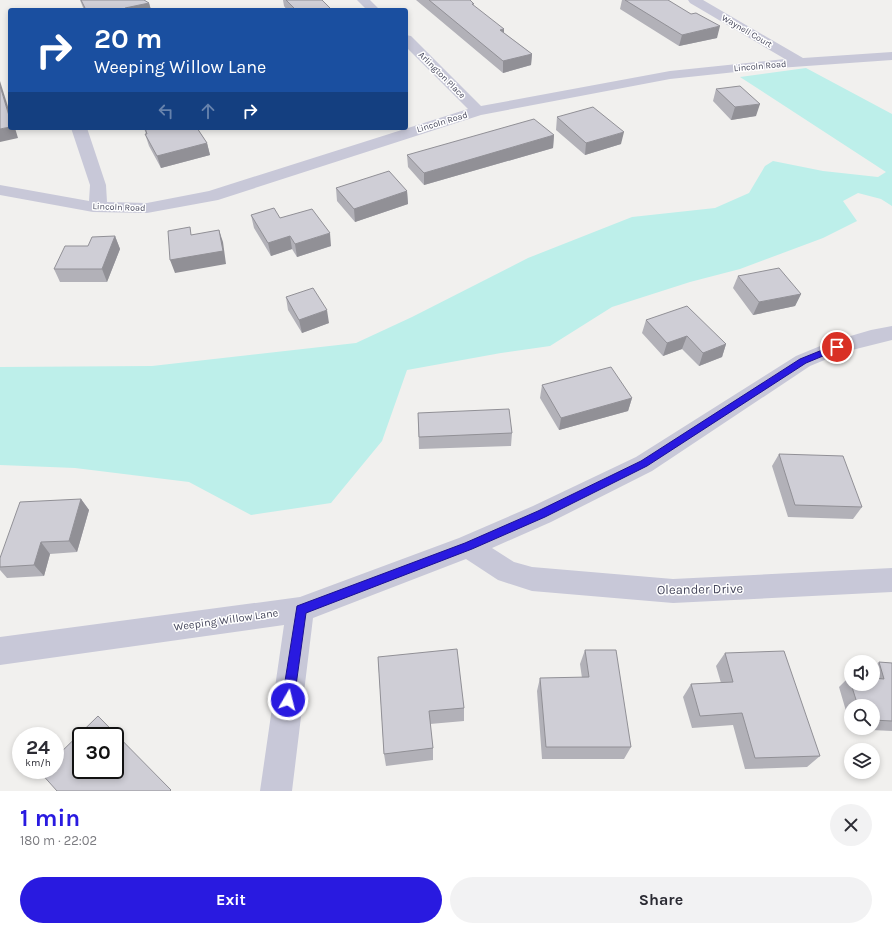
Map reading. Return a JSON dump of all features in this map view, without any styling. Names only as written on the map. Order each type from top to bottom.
[{"type":"street","points":[[363,0],[372,8]]},
{"type":"street","name":"Waynell Court","points":[[694,0],[801,63]]},
{"type":"street","name":"Arlington Place","points":[[408,42],[478,111]]},
{"type":"street","name":"Lincoln Road","points":[[0,190],[98,207],[147,208],[212,196],[478,111],[670,75],[892,56]]},
{"type":"street","points":[[80,130],[98,184],[98,207]]},
{"type":"street","name":"Weeping Willow Lane","points":[[0,651],[300,610],[468,546],[542,514],[644,464],[803,361],[837,347],[871,337],[892,333]]},
{"type":"street","name":"Oleander Drive","points":[[468,546],[507,572],[532,579],[673,592],[892,580]]},
{"type":"street","points":[[276,791],[300,610]]},
{"type":"shaded area","points":[[806,68],[892,114],[892,206],[881,199],[858,193],[843,201],[857,221],[823,238],[740,269],[690,282],[612,307],[550,346],[501,353],[407,370],[382,441],[331,503],[251,515],[189,482],[75,468],[0,465],[0,367],[152,366],[356,343],[412,317],[528,258],[632,217],[715,208],[749,193],[765,166],[773,161],[823,171],[878,177],[886,172],[740,77]]},
{"type":"building","points":[[81,0],[144,0],[149,3],[125,8],[85,8]]},
{"type":"building","points":[[286,0],[322,0],[330,8],[294,8]]},
{"type":"building","points":[[429,0],[470,0],[474,4],[472,4],[504,29],[500,30],[532,54],[503,61]]},
{"type":"building","points":[[625,0],[668,0],[691,14],[696,13],[720,26],[682,35]]},
{"type":"building","points":[[0,86],[8,112],[8,127],[0,129]]},
{"type":"building","points":[[740,86],[760,104],[735,107],[716,89]]},
{"type":"building","points":[[593,107],[624,132],[586,143],[557,117]]},
{"type":"building","points":[[534,119],[554,135],[424,173],[407,155]]},
{"type":"building","points":[[146,130],[198,130],[207,143],[157,156],[145,134],[147,134]]},
{"type":"building","points":[[389,171],[407,191],[354,209],[336,188]]},
{"type":"building","points":[[274,208],[280,218],[312,209],[330,233],[295,244],[290,236],[268,243],[251,215]]},
{"type":"building","points":[[190,227],[191,235],[219,230],[223,251],[170,260],[168,231]]},
{"type":"building","points":[[115,236],[102,269],[54,269],[65,246],[88,246],[92,237]]},
{"type":"building","points":[[779,268],[801,294],[759,302],[738,276]]},
{"type":"building","points":[[313,288],[327,310],[299,320],[286,297]]},
{"type":"building","points":[[687,306],[726,344],[703,353],[687,336],[667,343],[646,320]]},
{"type":"building","points":[[611,367],[632,398],[561,418],[542,385]]},
{"type":"building","points":[[509,409],[512,433],[419,437],[418,413]]},
{"type":"building","points":[[779,454],[843,456],[862,507],[795,505]]},
{"type":"building","points":[[81,499],[69,541],[41,542],[34,565],[0,567],[0,558],[20,502]]},
{"type":"building","points":[[457,649],[464,708],[429,711],[433,748],[384,754],[378,657]]},
{"type":"building","points":[[585,650],[616,650],[631,747],[546,747],[540,678],[589,677]]},
{"type":"building","points":[[784,651],[820,756],[755,758],[742,713],[700,716],[691,684],[733,682],[725,653]]},
{"type":"building","points":[[880,662],[892,663],[892,721],[880,720],[880,699],[856,699],[853,691],[880,691],[880,679],[884,679]]},
{"type":"building","points":[[98,716],[109,727],[87,727]]},
{"type":"building","points":[[72,741],[72,779],[124,779],[124,742],[171,790],[170,791],[57,791],[46,779],[64,779],[64,749]]},
{"type":"route","points":[[288,700],[300,610],[468,546],[542,514],[644,464],[803,361],[837,347]]}]
